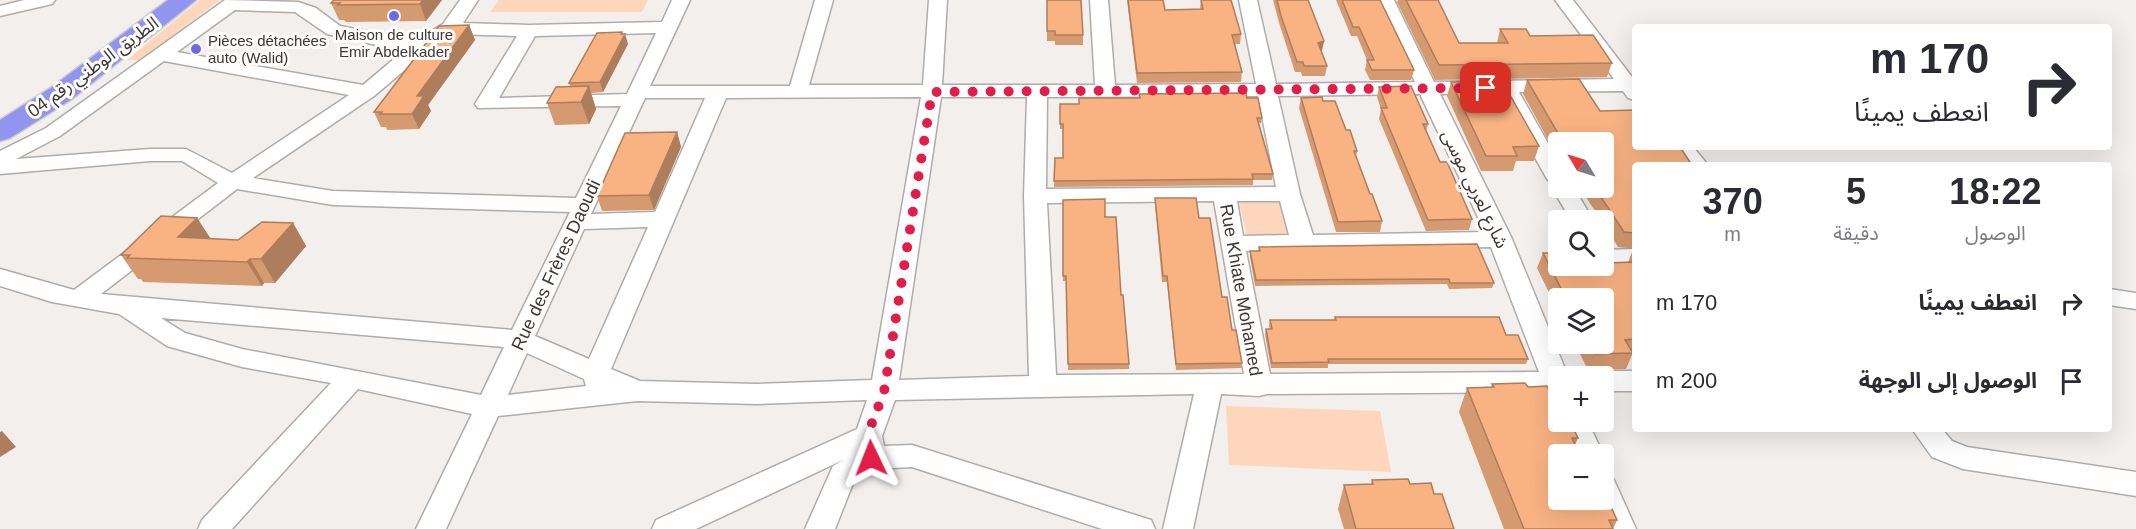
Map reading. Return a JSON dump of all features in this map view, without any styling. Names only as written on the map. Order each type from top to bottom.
[{"type":"highway","name":"الطريق الوطني رقم 04","points":[[0,117],[63,75],[161,0]]},
{"type":"highway","name":"الطريق الوطني رقم 04","points":[[0,132],[30,114],[130,44],[184,0]]},
{"type":"street","points":[[0,11],[46,0]]},
{"type":"street","points":[[450,28],[469,0]]},
{"type":"street","name":"Rue des Frères Daoudi","points":[[431,529],[681,0]]},
{"type":"street","points":[[798,91],[824,0]]},
{"type":"street","points":[[820,529],[843,474],[869,447],[884,392],[932,92],[938,0]]},
{"type":"street","points":[[1099,0],[1105,90]]},
{"type":"street","points":[[1248,0],[1289,194],[1303,242]]},
{"type":"street","name":"شارع لعربي موسى","points":[[1386,0],[1500,239],[1551,366]]},
{"type":"street","points":[[1564,0],[1631,90]]},
{"type":"street","points":[[0,159],[53,132],[109,94],[234,2],[298,8],[310,12],[334,30],[381,40],[424,44]]},
{"type":"street","points":[[80,298],[232,182],[367,92],[440,32],[450,28],[529,31],[668,27]]},
{"type":"street","points":[[529,31],[485,104],[718,92],[798,91],[1037,92],[1506,87],[1631,90]]},
{"type":"street","points":[[163,55],[367,92]]},
{"type":"street","points":[[1506,87],[1548,161]]},
{"type":"street","points":[[599,385],[663,219],[718,92]]},
{"type":"street","points":[[1037,92],[1035,196],[1043,385]]},
{"type":"street","points":[[30,114],[109,94]]},
{"type":"street","points":[[1684,150],[1694,162]]},
{"type":"street","points":[[0,167],[150,155],[186,155],[232,182],[333,198],[663,219]]},
{"type":"street","name":"Rue Khiate Mohamed","points":[[1224,194],[1259,386]]},
{"type":"street","points":[[1035,196],[1289,194]]},
{"type":"street","points":[[1233,244],[1500,239]]},
{"type":"street","points":[[1614,258],[1632,257]]},
{"type":"street","points":[[0,277],[27,289],[124,305],[521,340],[599,385],[636,391],[884,392],[1043,385],[1259,386],[1548,383]]},
{"type":"street","points":[[2112,297],[2136,301]]},
{"type":"street","points":[[124,305],[176,340],[242,358],[352,378],[489,408],[599,385]]},
{"type":"street","points":[[213,529],[352,378]]},
{"type":"street","points":[[1614,381],[1632,381]]},
{"type":"street","points":[[1178,529],[1209,386]]},
{"type":"street","points":[[1928,432],[1942,449],[1963,458],[2136,484]]},
{"type":"street","points":[[667,529],[869,447],[912,456],[1140,529]]},
{"type":"street","points":[[1613,510],[1621,529]]},
{"type":"shaded area","points":[[200,0],[220,0],[140,60],[127,60]]},
{"type":"shaded area","points":[[499,0],[648,0],[642,12],[490,12]]},
{"type":"shaded area","points":[[1280,201],[1288,236],[1247,236],[1239,202]]},
{"type":"shaded area","points":[[1226,406],[1380,411],[1391,472],[1229,465]]},
{"type":"building","points":[[334,0],[423,0],[420,4],[338,5],[340,3],[331,3]]},
{"type":"building","points":[[1047,0],[1081,0],[1083,35],[1055,35],[1055,31],[1047,31]]},
{"type":"building","points":[[1128,0],[1163,0],[1165,10],[1203,9],[1201,0],[1231,0],[1241,34],[1232,35],[1242,72],[1137,73]]},
{"type":"building","points":[[1277,0],[1308,0],[1324,41],[1318,43],[1327,66],[1304,66],[1303,62],[1297,62]]},
{"type":"building","points":[[1342,0],[1380,0],[1414,70],[1372,70],[1367,60],[1374,60],[1359,27],[1353,27]]},
{"type":"building","points":[[1406,0],[1438,0],[1459,43],[1508,43],[1500,29],[1526,29],[1530,36],[1593,35],[1612,63],[1439,65]]},
{"type":"building","points":[[469,25],[417,96],[424,96],[412,114],[374,112],[439,26]]},
{"type":"building","points":[[622,32],[621,34],[625,34],[600,82],[569,83],[597,33]]},
{"type":"building","points":[[1579,79],[1600,111],[1632,110],[1632,150],[1682,150],[1690,162],[1632,162],[1632,233],[1624,232],[1614,217],[1614,210],[1610,210],[1602,198],[1614,198],[1614,132],[1557,132],[1527,80]]},
{"type":"building","points":[[1502,81],[1539,146],[1513,147],[1517,156],[1486,156],[1451,82]]},
{"type":"building","points":[[589,86],[581,102],[547,103],[556,87]]},
{"type":"building","points":[[1411,86],[1428,124],[1423,124],[1440,162],[1447,162],[1472,219],[1428,220],[1381,108],[1387,108],[1379,87]]},
{"type":"building","points":[[1246,93],[1247,98],[1258,98],[1262,118],[1257,118],[1273,174],[1252,174],[1253,179],[1054,181],[1055,158],[1063,158],[1063,124],[1060,124],[1060,104],[1079,104],[1079,98],[1140,98],[1139,94]]},
{"type":"building","points":[[1322,97],[1323,101],[1335,101],[1346,130],[1350,130],[1357,151],[1354,151],[1382,221],[1338,222],[1301,98]]},
{"type":"building","points":[[677,132],[649,195],[597,196],[625,133]]},
{"type":"building","points":[[1155,198],[1196,198],[1199,218],[1210,218],[1222,297],[1227,297],[1232,330],[1236,330],[1242,363],[1176,364],[1167,276],[1163,276]]},
{"type":"building","points":[[1105,199],[1105,217],[1116,217],[1121,295],[1123,295],[1129,364],[1068,364],[1066,276],[1063,276],[1063,200]]},
{"type":"building","points":[[161,216],[197,218],[178,237],[238,240],[262,222],[293,223],[261,259],[250,259],[247,262],[127,258],[130,255],[121,255]]},
{"type":"building","points":[[1477,244],[1494,283],[1450,283],[1449,279],[1256,280],[1250,251],[1260,251],[1259,247]]},
{"type":"building","points":[[1543,253],[1548,253],[1548,263]]},
{"type":"building","points":[[1632,262],[1632,339],[1625,340],[1632,353],[1614,353],[1614,288],[1561,288],[1555,276],[1614,276],[1614,263]]},
{"type":"building","points":[[1335,317],[1499,317],[1506,335],[1518,335],[1528,359],[1328,359],[1329,362],[1272,363],[1266,329],[1272,329],[1270,320],[1336,320]]},
{"type":"building","points":[[1525,383],[1528,387],[1547,386],[1548,432],[1575,432],[1578,438],[1572,438],[1575,444],[1548,444],[1548,510],[1612,510],[1617,520],[1609,520],[1613,529],[1524,529],[1467,388],[1494,387],[1492,384]]},
{"type":"building","points":[[1408,479],[1410,484],[1431,483],[1434,494],[1442,494],[1454,529],[1356,529],[1344,485],[1373,484],[1372,480]]},
{"type":"place","name":"Maison de culture Emir Abdelkader","points":[[394,16]]},
{"type":"place","name":"Pièces détachées auto (Walid)","points":[[196,49]]},
{"type":"route","points":[[871,458],[867,436],[884,392],[932,92],[1486,88]]}]
